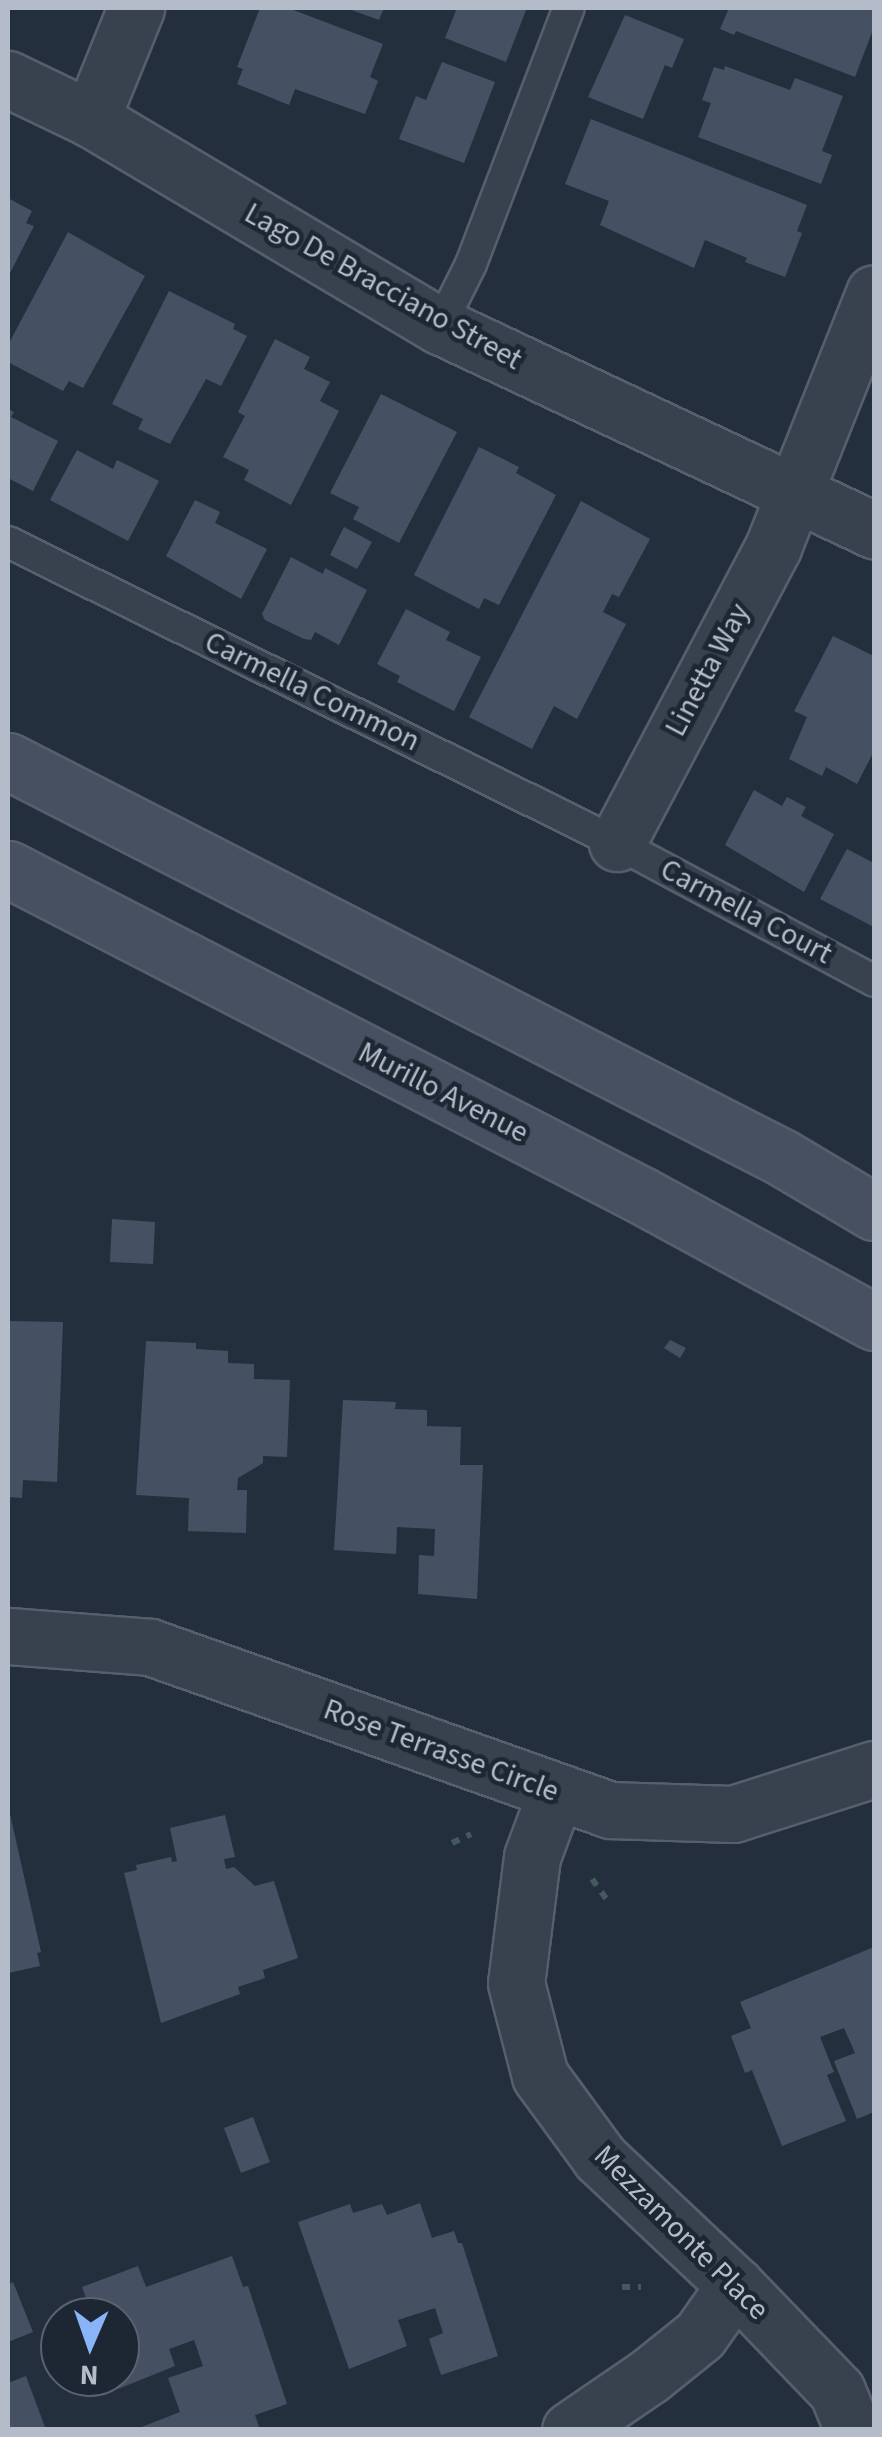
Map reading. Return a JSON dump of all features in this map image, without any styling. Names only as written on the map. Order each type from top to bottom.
[{"type":"main road","points":[[8,761],[782,1158],[874,1212]]},
{"type":"main road","name":"Murillo Avenue","points":[[8,869],[641,1195],[874,1322]]},
{"type":"street","points":[[90,119],[136,8]]},
{"type":"street","name":"Lago De Bracciano Street","points":[[8,79],[90,119],[440,326],[874,530]]},
{"type":"street","name":"Linetta Way","points":[[617,843],[773,547],[874,293]]},
{"type":"street","name":"Rose Terrasse Circle","points":[[8,1636],[150,1647],[610,1810],[733,1814],[874,1769]]},
{"type":"street","name":"Mezzamonte Place","points":[[556,1792],[532,1856],[516,1983],[540,2076],[600,2158],[736,2285],[836,2391],[853,2430]]},
{"type":"street","points":[[570,2430],[649,2376],[700,2335],[736,2285]]},
{"type":"lane","points":[[440,326],[471,264],[569,8]]},
{"type":"lane","name":"Carmella Common","points":[[8,542],[617,843]]},
{"type":"lane","name":"Carmella Court","points":[[617,843],[874,981]]},
{"type":"path","points":[[452,1843],[471,1834]]},
{"type":"path","points":[[592,1879],[606,1898]]},
{"type":"path","points":[[622,2287],[641,2287]]},
{"type":"building","points":[[260,8],[288,8],[383,44],[370,77],[378,81],[365,114],[295,89],[289,105],[237,84],[243,69],[237,67]]},
{"type":"building","points":[[346,8],[384,8],[379,20]]},
{"type":"building","points":[[457,8],[526,10],[506,62],[445,38]]},
{"type":"building","points":[[729,8],[874,8],[874,27],[855,77],[736,31],[734,35],[720,29]]},
{"type":"building","points":[[625,15],[684,39],[672,68],[665,65],[643,119],[588,97]]},
{"type":"building","points":[[442,62],[495,82],[464,163],[399,139],[416,96],[426,100]]},
{"type":"building","points":[[725,66],[790,90],[795,78],[843,96],[822,151],[832,155],[821,184],[698,137],[711,103],[702,100],[714,67],[724,70]]},
{"type":"building","points":[[591,119],[807,205],[797,231],[802,233],[785,277],[745,262],[747,258],[705,240],[694,268],[600,225],[609,201],[565,184]]},
{"type":"building","points":[[8,198],[32,211],[26,223],[34,226],[8,277]]},
{"type":"building","points":[[68,232],[145,276],[83,388],[69,381],[63,391],[8,362],[8,345]]},
{"type":"building","points":[[169,291],[235,324],[233,329],[247,336],[221,386],[206,379],[170,444],[138,429],[143,419],[112,404]]},
{"type":"building","points":[[275,339],[310,357],[304,369],[330,382],[320,401],[339,411],[291,505],[244,480],[249,470],[223,457],[245,416],[238,412]]},
{"type":"building","points":[[381,394],[457,432],[399,543],[353,519],[359,507],[330,493]]},
{"type":"building","points":[[8,409],[14,412],[11,417],[58,441],[33,491],[8,478]]},
{"type":"building","points":[[479,447],[519,467],[516,473],[556,495],[499,605],[484,598],[479,609],[414,575]]},
{"type":"building","points":[[77,450],[113,469],[117,460],[159,481],[128,541],[50,500]]},
{"type":"building","points":[[195,500],[220,512],[215,523],[267,549],[241,599],[166,556]]},
{"type":"building","points":[[581,501],[650,539],[619,597],[612,594],[603,612],[626,624],[577,719],[554,706],[532,749],[469,717]]},
{"type":"building","points":[[344,527],[372,542],[357,569],[330,555]]},
{"type":"building","points":[[291,557],[323,574],[325,568],[367,590],[339,645],[315,632],[311,640],[304,639],[265,620],[262,614]]},
{"type":"building","points":[[406,609],[450,632],[446,640],[481,657],[454,711],[397,682],[400,676],[377,664]]},
{"type":"building","points":[[833,636],[874,656],[874,751],[857,784],[826,767],[822,776],[789,759],[807,717],[794,711]]},
{"type":"building","points":[[754,790],[782,806],[787,797],[806,807],[801,816],[834,834],[804,892],[725,845]]},
{"type":"building","points":[[847,849],[874,863],[874,927],[820,899]]},
{"type":"building","points":[[112,1219],[155,1222],[153,1264],[110,1262]]},
{"type":"building","points":[[8,1321],[63,1322],[57,1482],[23,1480],[22,1498],[8,1497]]},
{"type":"building","points":[[670,1340],[686,1348],[680,1358],[664,1348]]},
{"type":"building","points":[[146,1341],[196,1343],[196,1349],[228,1351],[228,1363],[254,1364],[254,1379],[290,1380],[287,1457],[263,1456],[263,1463],[238,1478],[237,1490],[247,1490],[246,1533],[188,1531],[189,1498],[136,1495]]},
{"type":"building","points":[[343,1400],[396,1402],[395,1409],[427,1410],[427,1426],[461,1427],[460,1465],[483,1465],[477,1599],[418,1594],[419,1555],[434,1556],[435,1529],[397,1527],[396,1554],[334,1550]]},
{"type":"building","points":[[8,1805],[41,1952],[37,1953],[40,1966],[8,1973]]},
{"type":"building","points":[[225,1815],[235,1857],[224,1859],[226,1869],[234,1867],[255,1886],[274,1881],[298,1958],[263,1970],[265,1978],[238,1987],[240,1994],[161,2023],[124,1873],[137,1870],[136,1865],[171,1857],[172,1862],[177,1861],[170,1828]]},
{"type":"building","points":[[874,1947],[874,2112],[857,2119],[834,2061],[855,2053],[844,2028],[820,2037],[834,2072],[827,2075],[846,2121],[782,2146],[752,2070],[745,2073],[731,2036],[751,2028],[740,2002]]},
{"type":"building","points":[[253,2117],[270,2162],[241,2173],[224,2128]]},
{"type":"building","points":[[420,2203],[432,2238],[454,2231],[458,2243],[462,2243],[498,2356],[441,2375],[429,2339],[443,2333],[435,2308],[398,2320],[407,2346],[349,2369],[298,2222],[350,2204],[353,2213],[382,2204],[387,2215]]},
{"type":"building","points":[[232,2256],[243,2287],[248,2286],[287,2404],[255,2415],[260,2430],[134,2430],[180,2412],[168,2378],[203,2366],[194,2340],[169,2349],[175,2366],[140,2380],[140,2297],[86,2297],[82,2287],[138,2266],[146,2287]]},
{"type":"building","points":[[13,2282],[33,2332],[8,2342],[8,2285]]},
{"type":"building","points":[[26,2376],[46,2430],[8,2430],[8,2383]]}]
